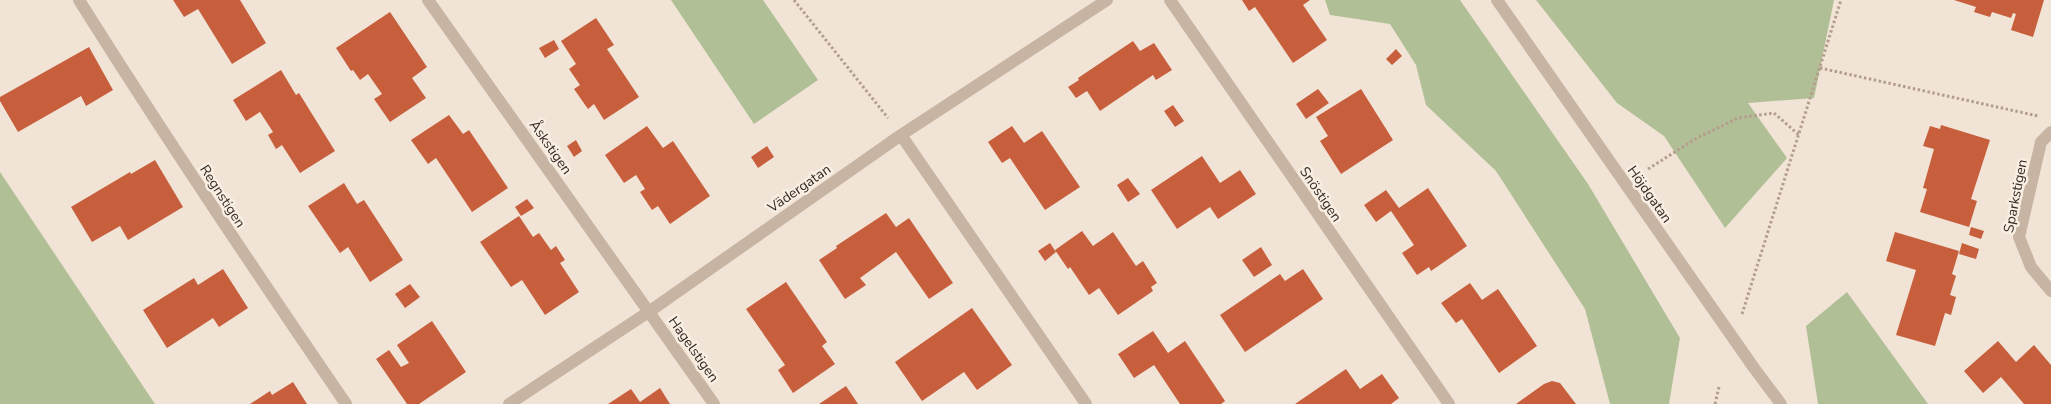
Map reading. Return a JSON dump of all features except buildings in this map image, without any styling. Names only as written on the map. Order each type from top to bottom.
[{"type":"street","name":"Regnstigen","points":[[79,0],[230,235],[346,404]]},
{"type":"street","name":"Åskstigen","points":[[428,0],[650,311]]},
{"type":"street","name":"Vädergatan","points":[[509,404],[650,311],[900,135],[1108,0]]},
{"type":"street","name":"Snöstigen","points":[[1170,0],[1449,404]]},
{"type":"street","name":"Höjdgatan","points":[[1497,0],[1781,404]]},
{"type":"street","name":"Sparkstigen","points":[[2051,132],[2041,142],[2019,237],[2031,267],[2051,291]]},
{"type":"street","points":[[900,135],[1086,404]]},
{"type":"street","name":"Hagelstigen","points":[[650,311],[714,404]]},
{"type":"path","points":[[794,0],[900,135]]},
{"type":"path","points":[[1742,316],[1841,0]]},
{"type":"path","points":[[1820,68],[2041,117]]},
{"type":"path","points":[[1648,169],[1697,138],[1738,118],[1774,113],[1799,135]]},
{"type":"path","points":[[1715,404],[1719,387]]},
{"type":"green space","points":[[671,0],[763,0],[818,80],[754,124]]},
{"type":"green space","points":[[1325,0],[1460,0],[1588,184],[1680,338],[1669,404],[1610,404],[1585,309],[1496,171],[1426,105],[1416,65],[1390,24],[1330,15]]},
{"type":"green space","points":[[1536,0],[1834,0],[1814,98],[1748,103],[1787,158],[1725,228],[1664,136],[1617,103]]},
{"type":"green space","points":[[0,172],[155,404],[0,404]]},
{"type":"green space","points":[[1847,292],[1928,404],[1818,404],[1806,326]]}]
